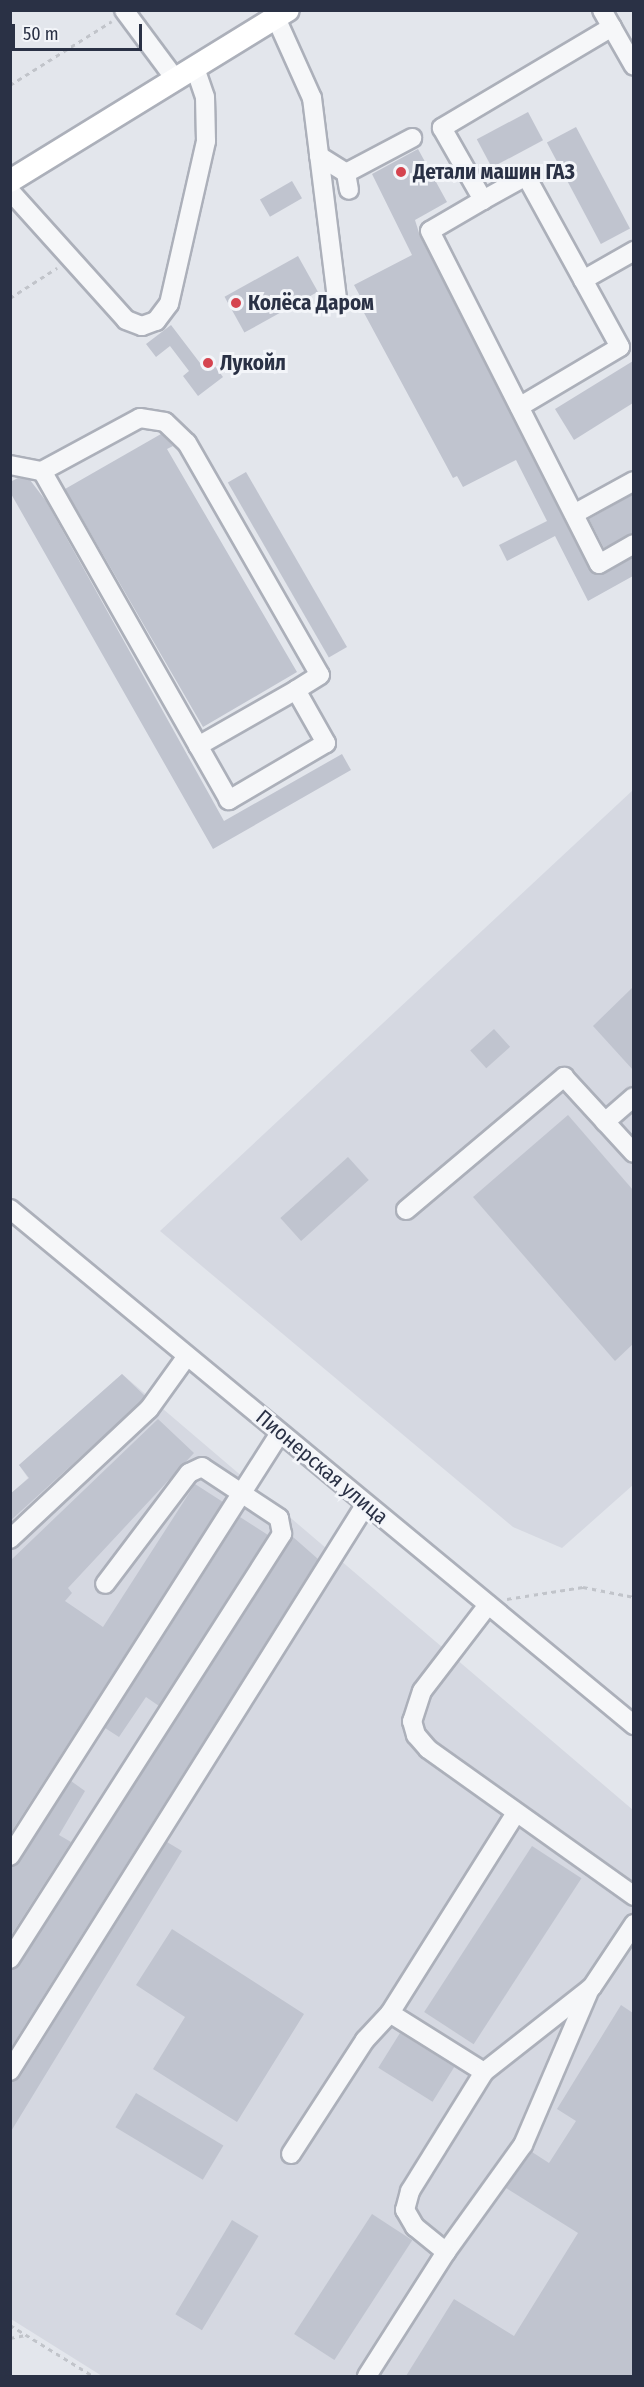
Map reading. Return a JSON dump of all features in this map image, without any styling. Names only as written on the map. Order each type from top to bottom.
[{"type":"main road","points":[[10,181],[282,14]]},
{"type":"street","points":[[602,10],[633,66]]},
{"type":"street","points":[[10,191],[126,320],[142,326],[156,321],[170,304],[206,141],[206,97],[125,12]]},
{"type":"street","points":[[282,14],[312,98],[336,298]]},
{"type":"street","points":[[483,200],[442,128],[612,27]]},
{"type":"street","points":[[319,156],[348,182],[412,138]]},
{"type":"street","points":[[519,407],[620,347],[526,176],[430,231],[519,407],[574,514],[599,564],[633,543]]},
{"type":"street","points":[[583,280],[633,251]]},
{"type":"street","points":[[10,465],[42,471],[140,418],[165,422],[187,443],[320,675],[198,747]]},
{"type":"street","points":[[42,471],[229,800],[326,743],[296,690]]},
{"type":"street","points":[[574,514],[633,481]]},
{"type":"street","points":[[406,1210],[564,1077],[633,1153]]},
{"type":"street","points":[[605,1122],[633,1097]]},
{"type":"street","name":"Пионерская улица","points":[[10,1209],[633,1725]]},
{"type":"street","points":[[10,1539],[149,1409],[187,1356]]},
{"type":"street","points":[[10,1856],[280,1433]]},
{"type":"street","points":[[10,1959],[282,1534],[279,1518],[244,1491],[202,1467],[189,1473],[105,1584]]},
{"type":"street","points":[[10,2071],[366,1504]]},
{"type":"street","points":[[488,1605],[422,1691],[412,1721],[428,1749],[633,1896]]},
{"type":"street","points":[[291,2154],[365,2040],[390,2013],[516,1813]]},
{"type":"street","points":[[367,2376],[446,2252],[524,2145],[592,1987],[633,1924]]},
{"type":"street","points":[[446,2252],[415,2227],[405,2210],[410,2191],[484,2072],[592,1987]]},
{"type":"street","points":[[390,2013],[484,2072]]},
{"type":"path","points":[[10,85],[125,12]]},
{"type":"path","points":[[10,298],[71,258]]},
{"type":"path","points":[[488,1605],[584,1587],[633,1597]]},
{"type":"path","points":[[10,2325],[93,2376]]},
{"type":"path","points":[[10,2338],[27,2335]]},
{"type":"shaded area","points":[[633,790],[633,1485],[562,1548],[513,1527],[160,1231]]},
{"type":"shaded area","points":[[122,1374],[633,1810],[633,2376],[102,2376],[11,2319],[11,1494],[28,1478],[19,1465]]},
{"type":"building","points":[[528,112],[543,140],[492,167],[477,139]]},
{"type":"building","points":[[576,127],[630,229],[601,244],[547,142]]},
{"type":"building","points":[[418,149],[447,202],[415,220],[420,236],[589,569],[604,574],[633,557],[633,576],[588,601],[555,536],[507,561],[499,545],[547,521],[516,460],[463,487],[457,476],[453,478],[356,298],[360,296],[354,285],[412,255],[372,174]]},
{"type":"building","points":[[292,181],[302,198],[270,217],[260,200]]},
{"type":"building","points":[[298,256],[318,292],[244,333],[225,297]]},
{"type":"building","points":[[171,325],[200,363],[208,357],[223,377],[198,396],[183,376],[189,371],[170,346],[156,357],[146,344]]},
{"type":"building","points":[[633,361],[633,403],[574,440],[555,409]]},
{"type":"building","points":[[161,434],[173,446],[167,449],[297,672],[203,727],[65,489]]},
{"type":"building","points":[[246,472],[347,647],[329,657],[228,482]]},
{"type":"building","points":[[18,478],[30,480],[46,501],[224,821],[342,754],[351,770],[213,849],[10,492],[10,482]]},
{"type":"building","points":[[633,494],[633,533],[604,548],[589,519]]},
{"type":"building","points":[[633,987],[633,1070],[593,1026]]},
{"type":"building","points":[[494,1029],[510,1047],[486,1068],[470,1050]]},
{"type":"building","points":[[568,1115],[633,1190],[633,1344],[615,1361],[473,1197]]},
{"type":"building","points":[[348,1157],[369,1180],[301,1241],[280,1218]]},
{"type":"building","points":[[122,1374],[145,1396],[141,1402],[10,1521],[10,1494],[29,1478],[19,1465]]},
{"type":"building","points":[[158,1419],[194,1453],[68,1588],[72,1593],[65,1601],[103,1627],[195,1484],[223,1502],[10,1834],[10,1561]]},
{"type":"building","points":[[240,1517],[268,1535],[159,1706],[146,1697],[119,1737],[105,1728]]},
{"type":"building","points":[[293,1537],[318,1559],[10,2049],[10,1970],[19,1965]]},
{"type":"building","points":[[71,1781],[85,1791],[59,1835],[71,1842],[10,1937],[10,1867],[19,1862]]},
{"type":"building","points":[[167,1842],[182,1851],[10,2133],[10,2082],[20,2077]]},
{"type":"building","points":[[532,1846],[581,1878],[474,2044],[424,2012]]},
{"type":"building","points":[[172,1929],[304,2014],[237,2122],[153,2069],[185,2017],[136,1985]]},
{"type":"building","points":[[621,2005],[633,2013],[633,2376],[406,2376],[454,2299],[514,2336],[578,2233],[506,2188],[532,2152],[549,2163],[576,2121],[557,2109]]},
{"type":"building","points":[[400,2033],[454,2067],[433,2102],[378,2068]]},
{"type":"building","points":[[136,2093],[223,2146],[203,2180],[115,2127]]},
{"type":"building","points":[[372,2214],[412,2240],[334,2360],[294,2334]]},
{"type":"building","points":[[232,2220],[259,2236],[202,2330],[175,2314]]},
{"type":"place","name":"Детали машин ГАЗ","points":[[401,172]]},
{"type":"place","name":"Колёса Даром","points":[[236,303]]},
{"type":"place","name":"Лукойл","points":[[208,363]]}]
